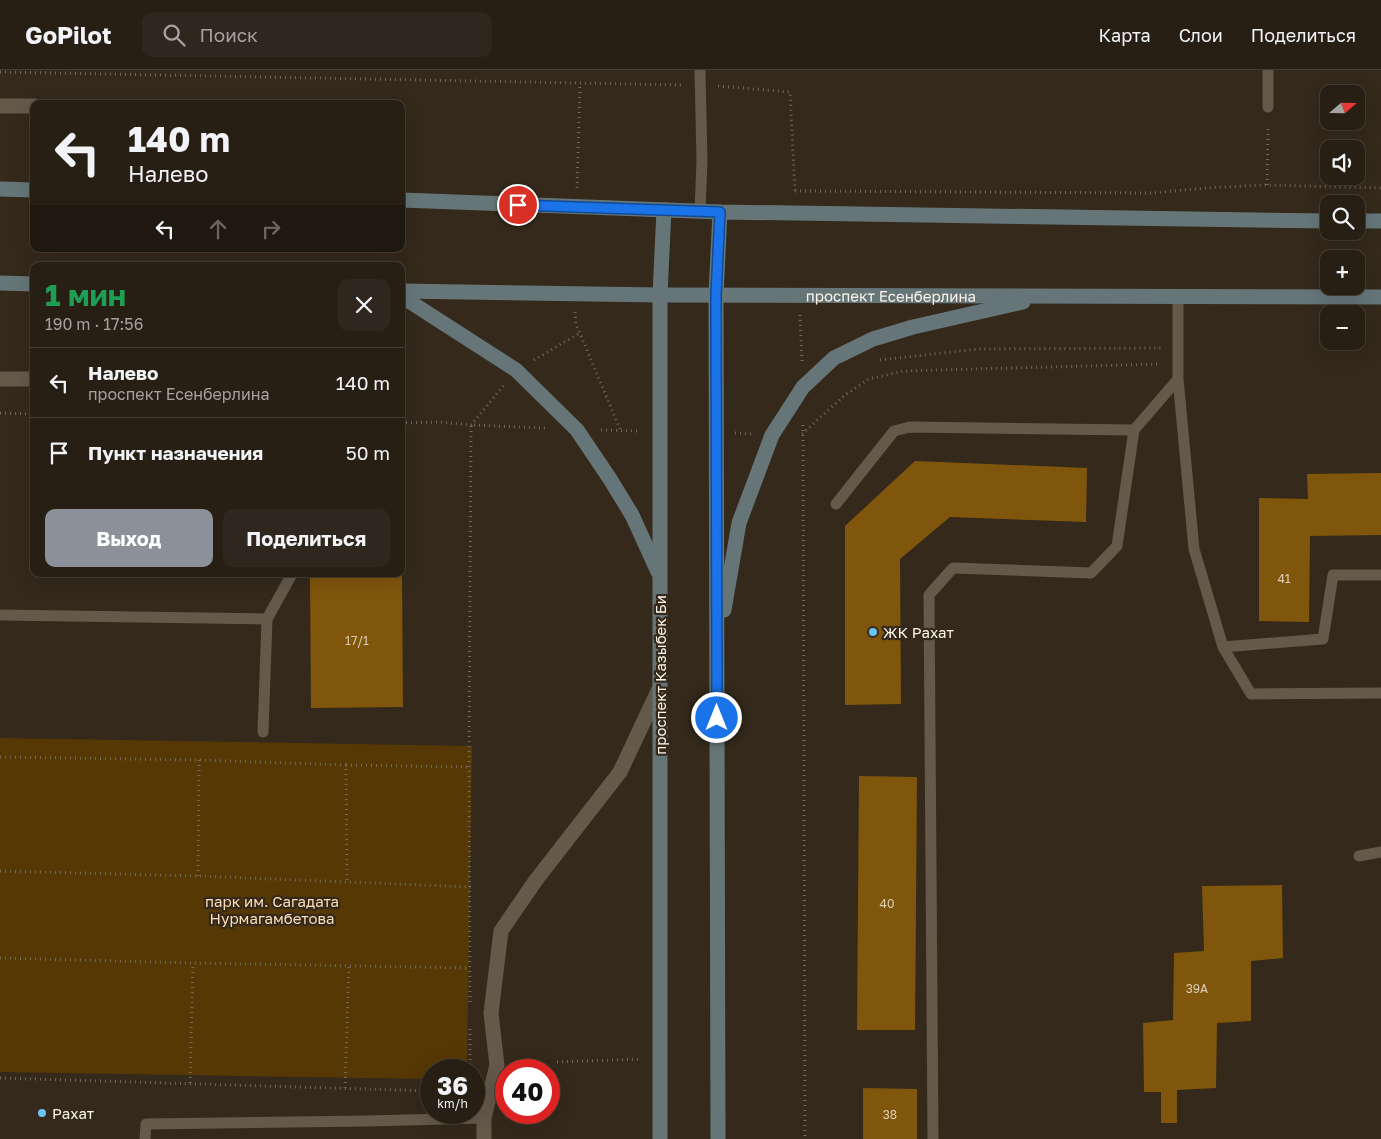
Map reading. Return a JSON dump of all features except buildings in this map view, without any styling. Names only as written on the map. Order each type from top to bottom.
[{"type":"street","points":[[0,106],[30,106]]},
{"type":"street","points":[[0,189],[30,190]]},
{"type":"street","points":[[405,200],[720,212],[1320,220]]},
{"type":"street","name":"проспект Казыбек Би","points":[[660,1139],[660,295],[664,210]]},
{"type":"street","points":[[718,1139],[716,295],[720,212]]},
{"type":"street","points":[[1365,221],[1381,222]]},
{"type":"street","points":[[0,283],[30,284]]},
{"type":"street","name":"проспект Есенберлина","points":[[405,291],[799,296],[1381,297]]},
{"type":"street","points":[[717,650],[739,523],[772,435],[803,386],[834,358],[873,339],[913,327],[1049,296]]},
{"type":"street","points":[[405,299],[516,370],[577,430],[632,516],[660,576]]},
{"type":"street","points":[[0,379],[30,379]]},
{"type":"street","points":[[485,1114],[497,1065],[491,1013],[501,931],[536,880],[620,772],[660,687]]},
{"type":"street","points":[[718,1120],[726,1139]]},
{"type":"street","points":[[484,1124],[484,1139]]},
{"type":"lane","points":[[700,70],[702,161],[700,211]]},
{"type":"lane","points":[[1268,70],[1268,107]]},
{"type":"lane","points":[[1178,296],[1178,379],[1194,549],[1223,647],[1251,694],[1381,693]]},
{"type":"lane","points":[[933,1139],[929,595],[953,568],[1091,573],[1117,546],[1134,430],[1178,379]]},
{"type":"lane","points":[[836,504],[894,431],[910,427],[1134,430]]},
{"type":"lane","points":[[1223,647],[1323,639],[1333,575],[1381,575]]},
{"type":"lane","points":[[263,732],[267,619],[290,577]]},
{"type":"lane","points":[[0,615],[267,619]]},
{"type":"lane","points":[[1359,856],[1381,852]]},
{"type":"lane","points":[[145,1139],[146,1124],[420,1120]]},
{"type":"path","points":[[0,72],[701,85],[790,92],[796,213]]},
{"type":"path","points":[[577,207],[580,84]]},
{"type":"path","points":[[1267,184],[1268,107]]},
{"type":"path","points":[[795,191],[1152,193],[1267,184],[1381,188]]},
{"type":"path","points":[[574,294],[576,324],[620,430]]},
{"type":"path","points":[[799,296],[803,386]]},
{"type":"path","points":[[470,1007],[471,425],[516,370],[580,334]]},
{"type":"path","points":[[876,360],[978,349],[1178,347]]},
{"type":"path","points":[[716,432],[772,435],[803,434],[845,396],[869,379],[903,371],[1178,364]]},
{"type":"path","points":[[0,413],[30,414]]},
{"type":"path","points":[[405,423],[438,422],[577,430],[661,432]]},
{"type":"path","points":[[803,424],[805,1139]]},
{"type":"path","points":[[0,757],[199,760],[346,766],[469,767]]},
{"type":"path","points":[[198,876],[199,760]]},
{"type":"path","points":[[346,766],[347,882]]},
{"type":"path","points":[[0,871],[198,876],[470,887]]},
{"type":"path","points":[[0,958],[470,968]]},
{"type":"path","points":[[190,1083],[193,963]]},
{"type":"path","points":[[345,1088],[349,966]]},
{"type":"path","points":[[470,1017],[470,1059]]},
{"type":"path","points":[[560,1062],[660,1059]]},
{"type":"path","points":[[0,1078],[420,1091]]},
{"type":"green space","name":"парк им. Сагадата Нурмагамбетова","points":[[0,738],[472,746],[467,1059],[420,1059],[420,1079],[0,1072]]},
{"type":"place","name":"ЖК Рахат","points":[[873,632]]},
{"type":"place","name":"Рахат","points":[[42,1113]]},
{"type":"route","points":[[518,205],[720,212],[716,295],[717,718]]}]
